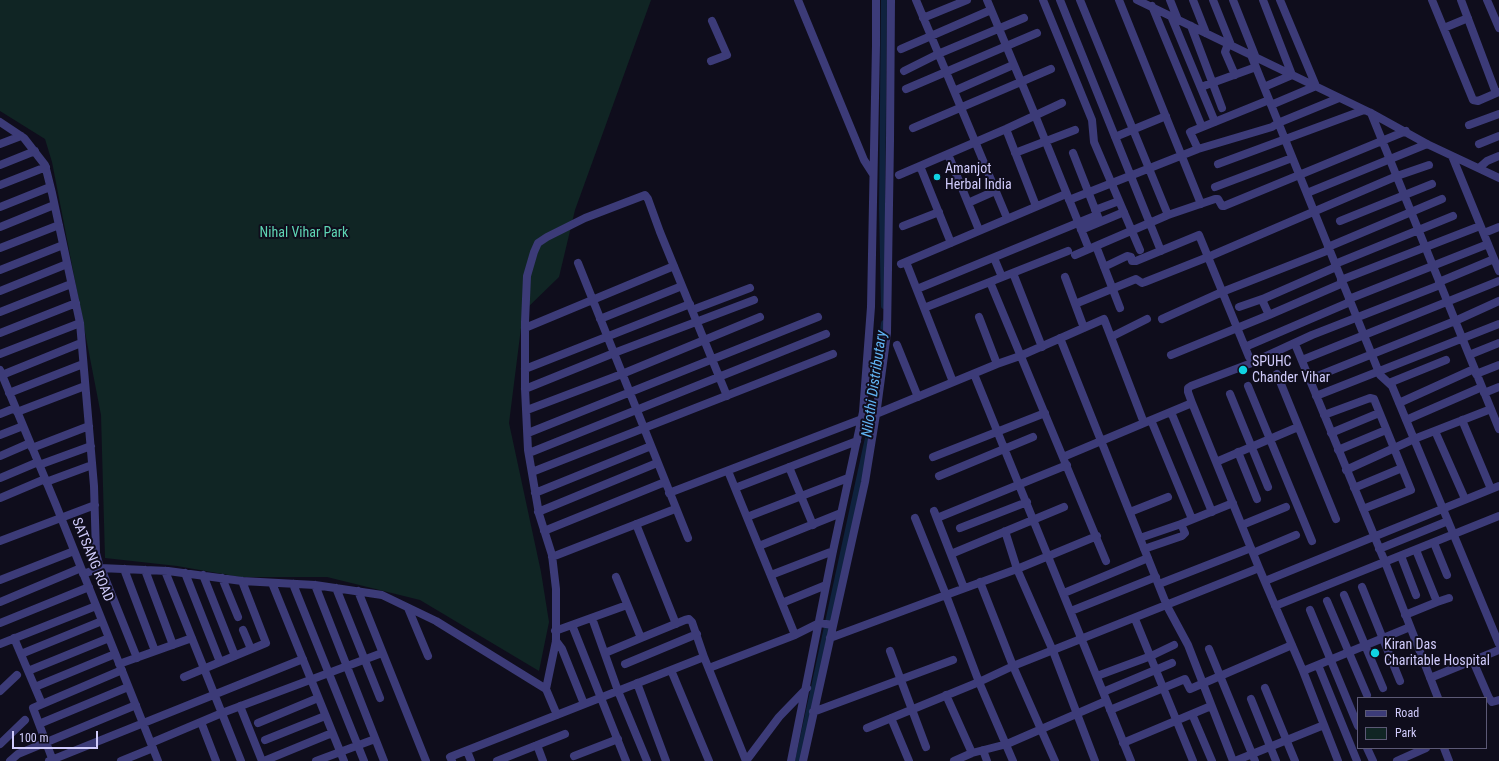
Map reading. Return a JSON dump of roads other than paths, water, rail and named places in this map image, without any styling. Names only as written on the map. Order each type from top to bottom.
[{"type":"street","points":[[798,0],[864,160],[873,174]]},
{"type":"street","points":[[791,761],[812,688],[827,623],[865,482],[871,307],[876,0]]},
{"type":"street","points":[[803,761],[813,712],[812,688],[830,638],[827,623],[826,585],[848,478],[857,441],[868,414],[887,334],[891,0]]},
{"type":"street","points":[[916,0],[1007,218]]},
{"type":"street","points":[[923,18],[967,0]]},
{"type":"street","points":[[987,0],[1080,226],[1104,267],[1120,308]]},
{"type":"street","points":[[1043,0],[1092,120],[1094,142],[1140,250]]},
{"type":"street","points":[[1060,0],[1161,251]]},
{"type":"street","points":[[1080,0],[1168,215]]},
{"type":"street","points":[[1119,0],[1201,204]]},
{"type":"street","points":[[1137,0],[1151,4],[1175,18],[1316,86],[1406,131],[1427,144],[1499,178]]},
{"type":"street","points":[[1170,0],[1175,18],[1215,122]]},
{"type":"street","points":[[1193,0],[1206,33]]},
{"type":"street","points":[[1213,0],[1230,45]]},
{"type":"street","points":[[1233,0],[1254,56],[1256,67],[1356,319],[1378,371],[1381,376],[1392,386],[1499,644]]},
{"type":"street","points":[[1263,0],[1292,75]]},
{"type":"street","points":[[1280,0],[1316,86]]},
{"type":"street","points":[[1432,0],[1473,100],[1478,101],[1498,92],[1461,0]]},
{"type":"street","points":[[1487,0],[1499,28]]},
{"type":"street","points":[[1151,4],[1202,127]]},
{"type":"street","points":[[901,49],[991,10]]},
{"type":"street","points":[[904,70],[1024,18]]},
{"type":"street","points":[[1444,28],[1468,18]]},
{"type":"street","points":[[712,21],[727,55],[712,62]]},
{"type":"street","points":[[1191,26],[1222,108]]},
{"type":"street","points":[[906,89],[1037,33]]},
{"type":"street","points":[[1230,45],[1225,52],[1234,75]]},
{"type":"street","points":[[954,91],[1013,65]]},
{"type":"street","points":[[1201,87],[1256,67]]},
{"type":"street","points":[[913,128],[1051,69]]},
{"type":"street","points":[[1264,87],[1292,75]]},
{"type":"street","points":[[1198,149],[1190,132],[1316,86]]},
{"type":"street","points":[[953,382],[917,289],[903,263],[1036,206],[1089,193],[1198,149],[1272,127],[1278,123],[1339,98]]},
{"type":"street","points":[[900,175],[1006,129],[1062,102]]},
{"type":"street","points":[[1218,164],[1368,112]]},
{"type":"street","points":[[1368,112],[1383,141],[1475,372],[1494,412],[1499,429]]},
{"type":"street","points":[[1469,125],[1499,114]]},
{"type":"street","points":[[1115,137],[1166,116]]},
{"type":"street","points":[[1,124],[24,138],[46,167],[80,323],[95,505],[96,553],[100,568],[137,658]]},
{"type":"street","points":[[1006,129],[1036,206]]},
{"type":"street","points":[[1015,153],[1075,130]]},
{"type":"street","points":[[924,308],[1013,273],[1071,253],[1093,248],[1168,215],[1218,199],[1222,206],[1224,206],[1406,131]]},
{"type":"street","points":[[0,144],[21,136]]},
{"type":"street","points":[[1480,144],[1499,136]]},
{"type":"street","points":[[1306,193],[1427,144]]},
{"type":"street","points":[[0,165],[35,152]]},
{"type":"street","points":[[1073,153],[1098,216]]},
{"type":"street","points":[[948,154],[979,230]]},
{"type":"street","points":[[1452,156],[1499,271]]},
{"type":"street","points":[[1479,168],[1487,161],[1499,156]]},
{"type":"street","points":[[1215,187],[1292,158]]},
{"type":"street","points":[[1075,304],[1136,279],[1142,283],[1145,282],[1208,257],[1397,176],[1428,165]]},
{"type":"street","points":[[920,166],[951,242]]},
{"type":"street","points":[[0,185],[46,167]]},
{"type":"street","points":[[1340,221],[1432,184]]},
{"type":"street","points":[[0,207],[50,187]]},
{"type":"street","points":[[968,202],[995,191]]},
{"type":"street","points":[[557,715],[546,689],[556,641],[556,589],[552,558],[538,512],[529,453],[526,410],[525,328],[527,276],[538,243],[585,218],[645,196],[648,199],[727,396]]},
{"type":"street","points":[[1162,319],[1442,199]]},
{"type":"street","points":[[917,289],[1080,226],[1120,201]]},
{"type":"street","points":[[0,227],[54,205]]},
{"type":"street","points":[[903,226],[939,212]]},
{"type":"street","points":[[1098,216],[1124,212]]},
{"type":"street","points":[[1239,307],[1265,298],[1453,216]]},
{"type":"street","points":[[0,248],[59,225]]},
{"type":"street","points":[[1171,355],[1237,329],[1342,282],[1426,248],[1482,230],[1499,227]]},
{"type":"street","points":[[1104,267],[1127,256],[1131,258],[1132,261],[1136,261],[1199,235],[1249,357]]},
{"type":"street","points":[[1245,347],[1349,300],[1488,244]]},
{"type":"street","points":[[0,270],[63,245]]},
{"type":"street","points":[[994,258],[1002,277]]},
{"type":"street","points":[[1338,761],[1303,671],[1259,568],[1192,403],[1188,388],[1496,261]]},
{"type":"street","points":[[578,263],[675,509],[688,538]]},
{"type":"street","points":[[0,291],[67,264]]},
{"type":"street","points":[[525,328],[674,266]]},
{"type":"street","points":[[1013,273],[1042,346]]},
{"type":"street","points":[[1065,277],[1084,328]]},
{"type":"street","points":[[990,282],[1097,536],[1106,562]]},
{"type":"street","points":[[1302,360],[1499,282]]},
{"type":"street","points":[[0,312],[71,284]]},
{"type":"street","points":[[600,319],[682,286]]},
{"type":"street","points":[[525,369],[607,336],[750,288]]},
{"type":"street","points":[[1265,298],[1263,302],[1269,315]]},
{"type":"street","points":[[526,389],[614,353],[754,300]]},
{"type":"street","points":[[1310,379],[1455,321],[1499,301]]},
{"type":"street","points":[[0,333],[76,303]]},
{"type":"street","points":[[526,410],[622,374],[760,317]]},
{"type":"street","points":[[528,432],[818,317]]},
{"type":"street","points":[[979,317],[997,364]]},
{"type":"street","points":[[669,493],[728,471],[868,414],[918,397],[1020,356],[1104,319],[1147,421],[1192,519]]},
{"type":"street","points":[[1111,337],[1147,319]]},
{"type":"street","points":[[0,354],[80,323]]},
{"type":"street","points":[[1316,396],[1499,324]]},
{"type":"street","points":[[529,453],[826,334]]},
{"type":"street","points":[[1060,338],[1167,606],[1188,645],[1234,761],[1253,758],[1270,747],[1324,725]]},
{"type":"street","points":[[1,373],[81,343]]},
{"type":"street","points":[[1469,355],[1499,343]]},
{"type":"street","points":[[1295,344],[1385,562],[1438,697]]},
{"type":"street","points":[[897,345],[918,397]]},
{"type":"street","points":[[532,472],[833,354]]},
{"type":"street","points":[[1389,383],[1446,360]]},
{"type":"street","points":[[10,393],[83,364]]},
{"type":"street","points":[[1398,403],[1475,372],[1499,365]]},
{"type":"street","name":"SATSANG ROAD","points":[[1,373],[61,517],[158,761]]},
{"type":"street","points":[[974,374],[1131,761]]},
{"type":"street","points":[[1277,374],[1336,519]]},
{"type":"street","points":[[0,414],[16,410],[85,386]]},
{"type":"street","points":[[1248,386],[1312,541]]},
{"type":"street","points":[[1406,420],[1483,390],[1499,387]]},
{"type":"street","points":[[1230,394],[1268,487]]},
{"type":"street","points":[[1324,415],[1372,398],[1394,448],[1411,490],[1363,509]]},
{"type":"street","points":[[1063,457],[1192,403]]},
{"type":"street","points":[[1171,412],[1212,512]]},
{"type":"street","points":[[1346,470],[1414,439],[1462,420],[1494,412]]},
{"type":"street","points":[[933,457],[1045,413]]},
{"type":"street","points":[[1331,433],[1379,413]]},
{"type":"street","points":[[1265,581],[1495,487],[1462,420]]},
{"type":"street","points":[[0,435],[23,426]]},
{"type":"street","points":[[0,456],[89,426]]},
{"type":"street","points":[[1216,462],[1298,427]]},
{"type":"street","points":[[1338,450],[1386,430]]},
{"type":"street","points":[[1435,431],[1464,500]]},
{"type":"street","points":[[939,476],[1033,437]]},
{"type":"street","points":[[735,488],[857,441]]},
{"type":"street","points":[[0,478],[90,446]]},
{"type":"street","points":[[535,493],[650,446]]},
{"type":"street","points":[[1238,452],[1257,499]]},
{"type":"street","points":[[538,512],[657,463]]},
{"type":"street","points":[[0,498],[92,465]]},
{"type":"street","points":[[964,588],[936,514],[1067,465]]},
{"type":"street","points":[[789,467],[813,525]]},
{"type":"street","points":[[1354,488],[1402,468]]},
{"type":"street","points":[[728,471],[795,635]]},
{"type":"street","points":[[747,517],[848,478]]},
{"type":"street","points":[[544,531],[665,482]]},
{"type":"street","points":[[1130,512],[1168,497]]},
{"type":"street","points":[[960,528],[1027,502]]},
{"type":"street","points":[[1140,538],[1181,524],[1233,503]]},
{"type":"street","points":[[0,540],[95,505]]},
{"type":"street","points":[[951,554],[1064,507]]},
{"type":"street","points":[[1242,525],[1286,507]]},
{"type":"street","points":[[552,558],[675,509]]},
{"type":"street","points":[[759,546],[841,514]]},
{"type":"street","points":[[1276,606],[1499,516]]},
{"type":"street","points":[[915,518],[979,682],[1007,744],[1013,761]]},
{"type":"street","points":[[1379,549],[1448,521]]},
{"type":"street","points":[[636,524],[676,624]]},
{"type":"street","points":[[1144,548],[1182,536],[1185,533],[1181,524]]},
{"type":"street","points":[[1005,531],[1017,569],[1053,651],[1095,761]]},
{"type":"street","points":[[1071,611],[1296,535]]},
{"type":"street","points":[[830,638],[1017,569],[1097,536]]},
{"type":"street","points":[[1434,542],[1447,575]]},
{"type":"street","points":[[1416,550],[1437,602]]},
{"type":"street","points":[[0,580],[74,551]]},
{"type":"street","points":[[771,575],[833,551]]},
{"type":"street","points":[[1401,556],[1416,595]]},
{"type":"street","points":[[1064,593],[1148,558]]},
{"type":"street","points":[[0,602],[82,571],[100,568],[165,571],[242,581],[315,585],[358,591],[382,595],[436,621],[546,689]]},
{"type":"street","points":[[867,728],[1014,666],[1259,568]]},
{"type":"street","points":[[124,569],[155,651]]},
{"type":"street","points":[[145,570],[173,645]]},
{"type":"street","points":[[165,571],[241,761]]},
{"type":"street","points":[[185,573],[220,662]]},
{"type":"street","points":[[203,575],[235,656]]},
{"type":"street","points":[[616,577],[641,638]]},
{"type":"street","points":[[222,578],[238,617]]},
{"type":"street","points":[[184,677],[266,643],[242,581]]},
{"type":"street","points":[[980,582],[1055,761]]},
{"type":"street","points":[[272,583],[344,761]]},
{"type":"street","points":[[294,584],[364,761]]},
{"type":"street","points":[[315,585],[384,761]]},
{"type":"street","points":[[782,603],[826,585]]},
{"type":"street","points":[[0,623],[88,587]]},
{"type":"street","points":[[1362,587],[1400,681]]},
{"type":"street","points":[[336,588],[380,698]]},
{"type":"street","points":[[358,591],[426,761]]},
{"type":"street","points":[[1344,595],[1383,688]]},
{"type":"street","points":[[1406,615],[1448,598]]},
{"type":"street","points":[[1327,601],[1367,695]]},
{"type":"street","points":[[555,631],[628,605]]},
{"type":"street","points":[[0,644],[96,606]]},
{"type":"street","points":[[408,608],[428,656]]},
{"type":"street","points":[[1310,610],[1357,724]]},
{"type":"street","points":[[592,618],[618,691],[647,761]]},
{"type":"street","points":[[1135,618],[1193,761]]},
{"type":"street","points":[[604,653],[689,619],[692,622],[697,634],[708,668],[746,761]]},
{"type":"street","points":[[21,654],[102,621]]},
{"type":"street","points":[[708,668],[827,623]]},
{"type":"street","points":[[572,625],[602,697],[626,761]]},
{"type":"street","points":[[1303,671],[1410,628]]},
{"type":"street","points":[[243,630],[251,649]]},
{"type":"street","points":[[624,664],[697,634]]},
{"type":"street","points":[[14,638],[42,704]]},
{"type":"street","points":[[28,670],[109,638]]},
{"type":"street","points":[[192,638],[137,658],[121,667],[32,708],[52,760],[302,659]]},
{"type":"street","points":[[556,641],[562,649],[584,704]]},
{"type":"street","points":[[1096,676],[1151,656],[1174,645]]},
{"type":"street","points":[[1110,710],[1164,689],[1185,679],[1190,689],[1292,645]]},
{"type":"street","points":[[1209,650],[1253,758]]},
{"type":"street","points":[[1430,678],[1499,650]]},
{"type":"street","points":[[890,651],[926,747]]},
{"type":"street","points":[[121,761],[201,722],[346,665],[382,653]]},
{"type":"street","points":[[35,687],[115,654]]},
{"type":"street","points":[[452,761],[450,757],[704,657]]},
{"type":"street","points":[[813,712],[953,660]]},
{"type":"street","points":[[1473,661],[1489,698],[1492,702],[1499,700]]},
{"type":"street","points":[[1103,692],[1172,663]]},
{"type":"street","points":[[1318,665],[1357,761]]},
{"type":"street","points":[[671,670],[709,761]]},
{"type":"street","points":[[0,691],[17,675]]},
{"type":"street","points":[[637,683],[666,761]]},
{"type":"street","points":[[39,724],[128,687]]},
{"type":"street","points":[[746,761],[779,717],[812,688]]},
{"type":"street","points":[[1265,688],[1295,761]]},
{"type":"street","points":[[946,695],[972,753]]},
{"type":"street","points":[[258,723],[318,698]]},
{"type":"street","points":[[1251,699],[1276,761]]},
{"type":"street","points":[[954,761],[972,753],[1007,744],[1106,701]]},
{"type":"street","points":[[10,761],[18,754],[136,705]]},
{"type":"street","points":[[240,706],[263,761],[332,733]]},
{"type":"street","points":[[1123,743],[1211,706]]},
{"type":"street","points":[[1192,714],[1212,761]]},
{"type":"street","points":[[265,740],[325,716]]},
{"type":"street","points":[[891,718],[909,761]]},
{"type":"street","points":[[0,744],[25,720]]},
{"type":"street","points":[[201,722],[214,760]]},
{"type":"street","points":[[497,761],[516,757],[537,745],[565,734]]},
{"type":"street","points":[[316,761],[375,738]]},
{"type":"street","points":[[574,756],[618,739]]},
{"type":"street","points":[[537,745],[543,761]]},
{"type":"street","points":[[1367,749],[1373,761]]},
{"type":"street","points":[[1397,761],[1424,749]]},
{"type":"street","points":[[1444,749],[1449,761]]},
{"type":"street","points":[[983,750],[987,761]]},
{"type":"street","points":[[467,751],[471,761]]},
{"type":"waterway","name":"Nilothi Distributary","points":[[884,0],[882,209],[884,306]]},
{"type":"waterway","name":"Nilothi Distributary","points":[[878,372],[884,323]]},
{"type":"waterway","name":"Nilothi Distributary","points":[[798,761],[868,438]]},
{"type":"place","name":"Amanjot Herbal India","points":[[937,177]]},
{"type":"place","name":"SPUHC Chander Vihar","points":[[1243,370]]},
{"type":"place","name":"Kiran Das Charitable Hospital","points":[[1375,653]]},
{"type":"park label","name":"Nihal Vihar Park","points":[[304,233]]}]
